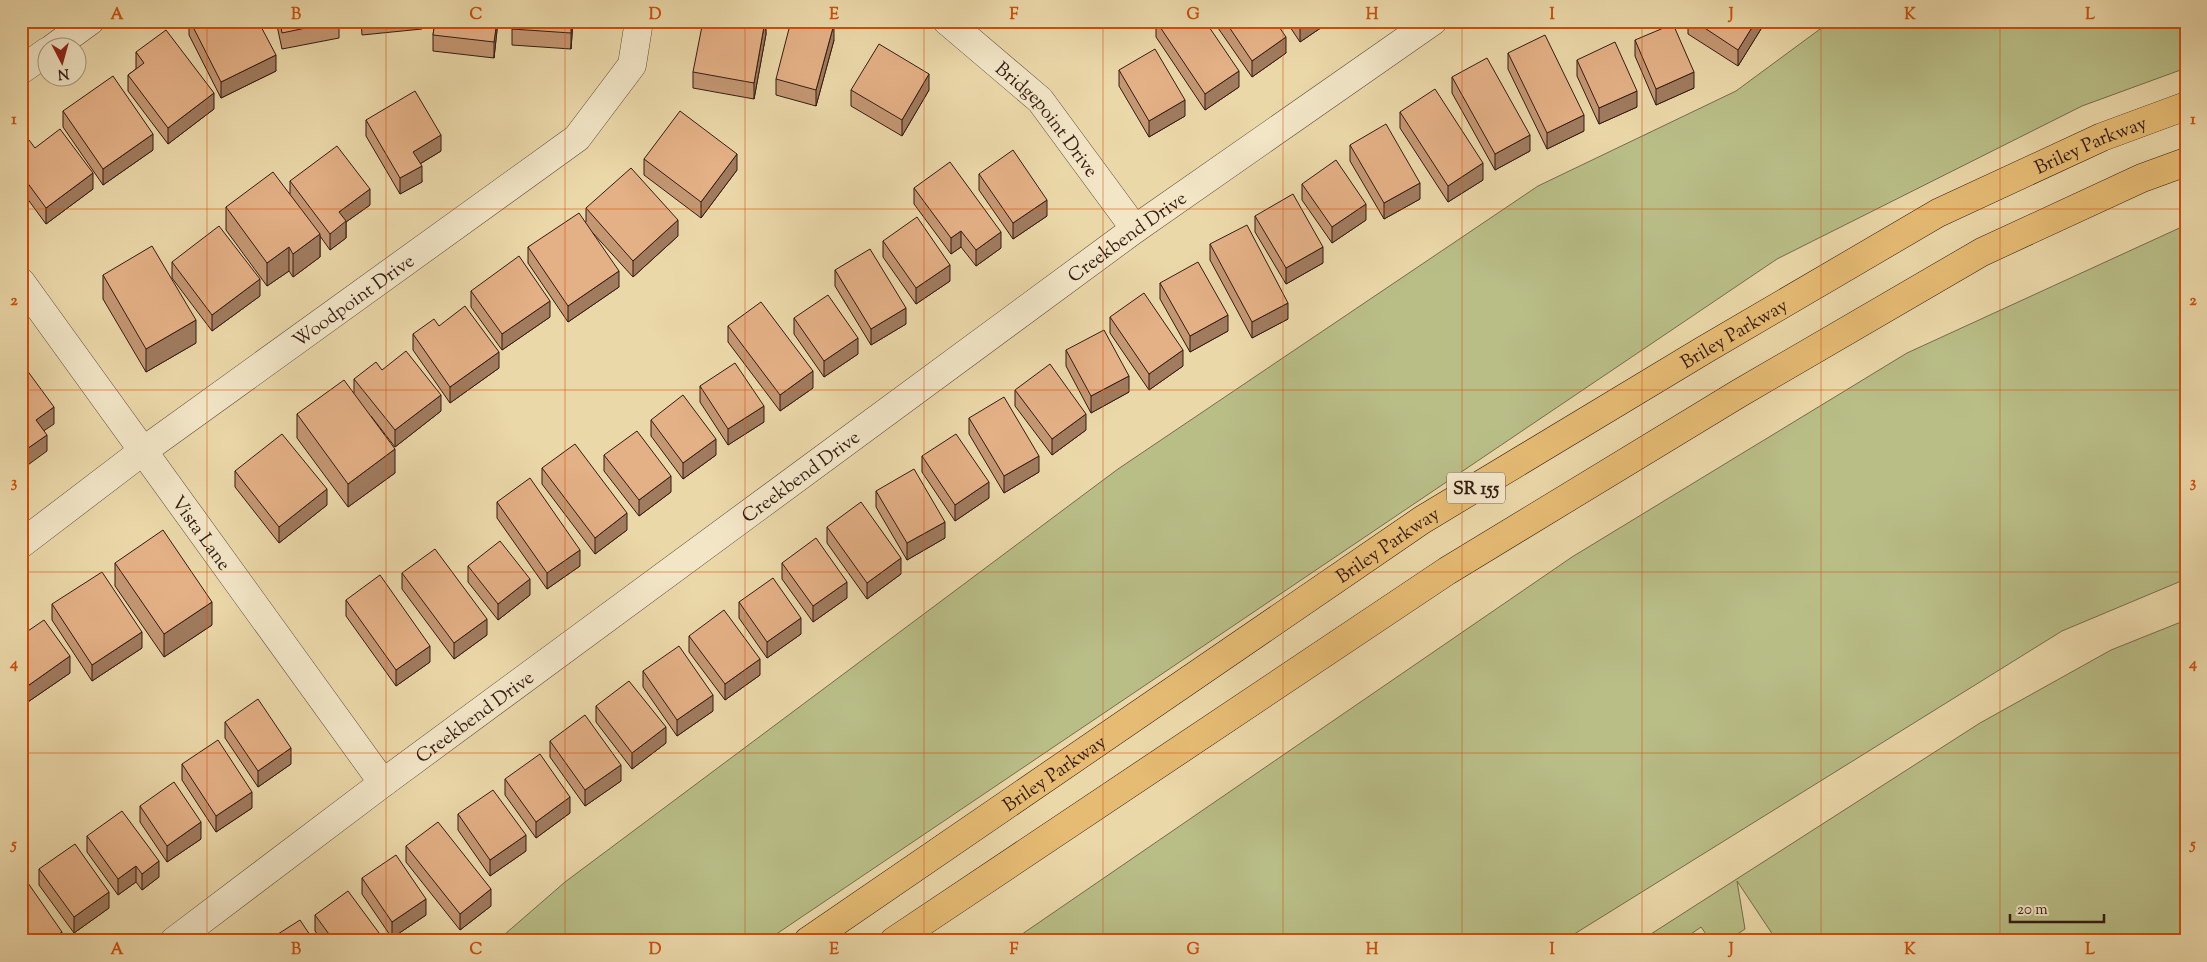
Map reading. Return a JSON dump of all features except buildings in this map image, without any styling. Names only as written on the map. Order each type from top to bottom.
[{"type":"highway","name":"Briley Parkway","points":[[808,941],[1422,520],[1704,350],[1938,213],[2102,137],[2186,106]]},
{"type":"highway","name":"SR 155","points":[[894,941],[1447,571],[1729,399],[1982,252],[2142,178],[2186,162]]},
{"type":"street","points":[[67,38],[90,21]]},
{"type":"street","name":"Woodpoint Drive","points":[[21,544],[143,451],[577,138],[632,65],[638,21]]},
{"type":"street","name":"Bridgepoint Drive","points":[[947,21],[1040,100],[1136,228]]},
{"type":"street","name":"Creekbend Drive","points":[[174,941],[383,783],[1136,228],[1433,21]]},
{"type":"street","points":[[21,70],[38,58]]},
{"type":"street","name":"Vista Lane","points":[[21,282],[383,783]]},
{"type":"green space","points":[[1831,21],[2186,21],[2186,68],[2082,106],[1777,259],[766,941],[497,941],[565,882],[1118,469],[1538,186],[1736,91]]},
{"type":"green space","points":[[2186,225],[2186,579],[2062,631],[1563,941],[1012,941],[1572,557],[1907,353]]},
{"type":"green space","points":[[2186,620],[2186,941],[1777,941],[1737,881],[1745,929],[1727,941],[1711,941],[1701,927],[1681,941],[1640,941],[1980,723],[2111,650]]}]
